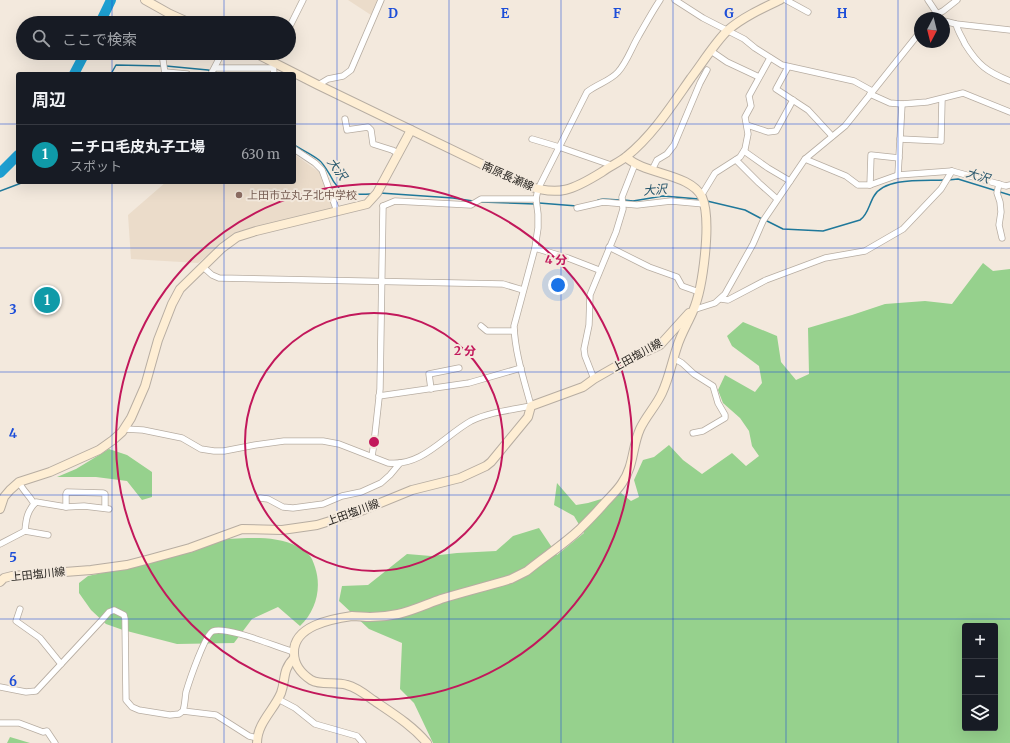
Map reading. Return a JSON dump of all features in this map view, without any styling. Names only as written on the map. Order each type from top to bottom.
[{"type":"main road","points":[[145,0],[174,16]]},
{"type":"main road","name":"南原長瀬線","points":[[296,76],[318,85],[515,180],[538,189],[556,191],[569,189],[581,185],[626,157],[639,146],[664,117],[711,51],[728,30],[747,17],[780,0]]},
{"type":"main road","name":"南原長瀬線","points":[[264,60],[274,68],[284,72]]},
{"type":"main road","points":[[0,509],[4,498],[19,482],[55,470],[99,450],[125,429],[145,386],[158,340],[172,304],[180,289],[213,256],[237,237],[367,204],[379,188],[411,130]]},
{"type":"main road","points":[[626,157],[635,164],[682,181],[695,188],[703,200],[706,220],[704,262],[699,292],[693,310]]},
{"type":"main road","name":"上田塩川線","points":[[0,582],[4,578],[12,576],[91,570],[127,565],[190,548],[242,529],[282,530],[317,526],[356,513],[412,490],[460,478],[486,466],[495,457],[528,417],[531,406],[583,387],[594,379],[642,352],[660,345],[687,314],[693,310]]},
{"type":"main road","name":"上田塩川線","points":[[257,741],[261,725],[282,691],[286,668],[294,655],[296,641],[308,629],[328,621],[354,616],[370,617],[399,614],[442,599],[511,579],[527,571],[579,530],[625,480],[632,463],[638,433],[662,394],[681,334],[693,310]]},
{"type":"main road","points":[[294,655],[299,669],[309,679],[323,684],[340,683],[358,689],[414,729],[428,743]]},
{"type":"street","points":[[295,16],[303,0]]},
{"type":"street","points":[[318,85],[328,78],[343,76],[351,70],[381,0]]},
{"type":"street","points":[[125,429],[143,430],[182,438],[201,449],[214,451],[224,451],[284,441],[339,444],[388,463],[400,463],[412,460],[432,450],[453,433],[472,421],[494,412],[531,406],[521,368],[514,326],[535,248],[538,228],[536,199],[538,189],[587,92],[594,86],[611,78],[618,72],[630,54],[637,38],[660,0]]},
{"type":"street","points":[[675,0],[704,18],[744,39],[782,65],[854,81],[871,93],[890,103],[902,104],[927,102],[962,93],[1010,112]]},
{"type":"street","points":[[786,0],[808,12]]},
{"type":"street","points":[[928,0],[934,12]]},
{"type":"street","points":[[942,12],[957,0]]},
{"type":"street","points":[[950,22],[1010,30]]},
{"type":"street","points":[[956,24],[958,31],[974,58],[993,74],[1010,81]]},
{"type":"street","points":[[693,310],[715,303],[722,299],[753,244],[763,221],[790,181],[806,160],[845,126],[914,39]]},
{"type":"street","points":[[711,51],[727,62],[759,77]]},
{"type":"street","points":[[577,208],[603,202],[623,205],[637,205],[671,201],[703,200],[715,173],[740,157],[744,151],[748,134],[745,117],[751,106],[748,96],[770,58]]},
{"type":"street","points":[[163,60],[165,72]]},
{"type":"street","points":[[212,72],[219,60]]},
{"type":"street","points":[[788,67],[776,89],[808,110],[832,136]]},
{"type":"street","points":[[215,68],[274,68]]},
{"type":"street","points":[[652,170],[657,160],[674,146],[700,82],[707,70]]},
{"type":"street","points":[[900,140],[941,141],[942,99]]},
{"type":"street","points":[[747,125],[768,132],[776,131],[793,100]]},
{"type":"street","points":[[898,175],[902,104]]},
{"type":"street","points":[[345,119],[347,130],[368,128],[371,130],[373,144],[398,153]]},
{"type":"street","points":[[532,139],[611,165]]},
{"type":"street","points":[[296,150],[315,162],[322,170],[337,211]]},
{"type":"street","points":[[744,151],[790,181]]},
{"type":"street","points":[[870,184],[871,155],[899,158]]},
{"type":"street","points":[[736,160],[777,199]]},
{"type":"street","points":[[806,160],[846,176],[858,185],[870,184],[898,175],[952,171],[1006,186],[1010,185]]},
{"type":"street","points":[[594,379],[585,356],[584,349],[589,324],[590,295],[599,270],[616,232],[623,209],[622,197],[635,164]]},
{"type":"street","points":[[722,299],[728,300],[766,280],[825,258],[865,251],[903,229],[941,189],[952,171]]},
{"type":"street","points":[[999,184],[997,193],[1000,202],[1001,212],[999,225],[1002,238]]},
{"type":"street","points":[[372,198],[383,206]]},
{"type":"street","points":[[383,206],[395,201],[471,205],[481,199],[536,199]]},
{"type":"street","points":[[372,456],[379,396],[383,206]]},
{"type":"street","points":[[609,247],[649,267],[677,277],[682,286],[699,292]]},
{"type":"street","points":[[535,248],[568,258],[599,270]]},
{"type":"street","points":[[203,266],[212,275],[218,278],[503,284],[523,290]]},
{"type":"street","points":[[481,326],[487,331],[514,331]]},
{"type":"street","points":[[674,358],[694,374],[713,386],[718,404],[725,415],[725,418],[703,431],[693,433]]},
{"type":"street","points":[[431,388],[429,374],[459,368]]},
{"type":"street","points":[[379,396],[469,383],[521,368]]},
{"type":"street","points":[[260,498],[268,499],[283,507],[293,508],[323,504],[342,496],[362,492],[381,483],[400,463]]},
{"type":"street","points":[[19,482],[23,490],[31,498],[34,504]]},
{"type":"street","points":[[25,531],[27,515],[31,507],[36,502],[66,507],[84,506],[107,508],[105,494],[68,492],[66,494],[66,507]]},
{"type":"street","points":[[0,544],[25,531],[48,535]]},
{"type":"street","points":[[20,609],[16,620],[40,638],[61,664]]},
{"type":"street","points":[[0,687],[26,692],[36,690],[109,612],[114,610],[124,615],[125,620],[126,700],[132,707],[139,710],[170,716],[179,714],[183,711],[216,715],[257,741]]},
{"type":"street","points":[[183,711],[186,694],[204,642],[213,631],[231,631],[294,655]]},
{"type":"street","points":[[278,699],[295,708],[315,724],[357,736],[363,743]]},
{"type":"street","points":[[0,723],[19,724],[43,732],[47,731],[55,743]]},
{"type":"shaded area","points":[[348,0],[378,0],[371,15]]},
{"type":"shaded area","name":"上田市立丸子北中学校","points":[[296,155],[319,172],[333,209],[236,232],[198,263],[131,259],[128,215],[164,184],[296,184]]},
{"type":"green space","points":[[983,263],[993,271],[1010,269],[1010,743],[433,743],[414,703],[400,689],[402,643],[369,629],[339,601],[342,586],[368,585],[407,554],[431,556],[496,551],[513,536],[539,528],[557,555],[584,533],[574,516],[554,505],[557,483],[576,505],[621,493],[631,501],[639,497],[634,480],[643,460],[654,457],[669,445],[683,460],[702,474],[732,453],[746,466],[759,456],[752,446],[749,431],[740,418],[723,403],[718,390],[725,375],[755,392],[762,383],[759,366],[732,346],[727,336],[743,322],[777,336],[781,362],[796,380],[809,374],[808,328],[885,304],[925,301],[952,304]]},
{"type":"green space","points":[[109,449],[127,455],[152,472],[152,497],[142,500],[127,481],[96,477],[57,477],[76,469]]},
{"type":"green space","points":[[266,538],[286,542],[307,553],[311,558],[317,575],[318,591],[314,606],[306,620],[300,626],[278,607],[252,619],[234,643],[177,644],[106,624],[91,610],[79,593],[79,583],[88,576],[161,560],[227,539]]},
{"type":"green space","points":[[10,737],[30,743],[7,743]]},
{"type":"waterway","points":[[103,16],[111,0]]},
{"type":"waterway","points":[[75,72],[81,60]]},
{"type":"waterway","name":"大沢","points":[[112,72],[116,65],[162,66]]},
{"type":"waterway","name":"大沢","points":[[166,66],[214,72]]},
{"type":"waterway","name":"大沢","points":[[296,146],[320,161],[342,191],[352,194],[372,194]]},
{"type":"waterway","points":[[0,173],[16,157]]},
{"type":"waterway","name":"大沢","points":[[948,180],[958,179],[1010,195]]},
{"type":"waterway","name":"大沢","points":[[765,220],[783,229],[823,231],[863,218],[874,196],[879,190],[887,186],[906,181],[944,180]]},
{"type":"waterway","name":"大沢","points":[[0,191],[19,184]]},
{"type":"waterway","name":"大沢","points":[[380,193],[453,198],[473,201]]},
{"type":"waterway","name":"大沢","points":[[624,200],[633,201],[663,196],[699,199]]},
{"type":"waterway","name":"大沢","points":[[598,200],[620,200]]},
{"type":"waterway","name":"大沢","points":[[707,201],[745,210],[762,219]]},
{"type":"waterway","name":"大沢","points":[[481,202],[535,204]]},
{"type":"waterway","name":"大沢","points":[[539,203],[577,206]]},
{"type":"place","name":"上田市立丸子北中学校","points":[[239,195]]},
{"type":"place","name":"ニチロ毛皮丸子工場","points":[[47,300]]}]
